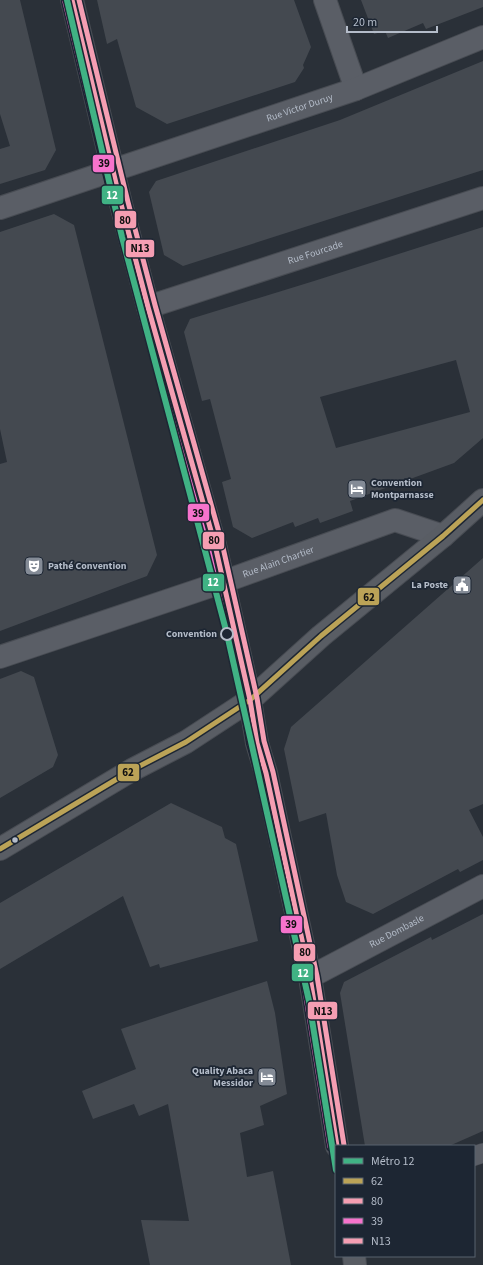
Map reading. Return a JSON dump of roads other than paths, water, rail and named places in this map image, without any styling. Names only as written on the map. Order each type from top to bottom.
[{"type":"main road","points":[[72,0],[121,204],[148,307],[215,545],[310,977],[337,1145]]},
{"type":"main road","points":[[0,849],[132,770],[186,742],[250,700],[321,636],[443,536],[483,500]]},
{"type":"street","points":[[325,0],[356,90]]},
{"type":"street","name":"Rue Victor Duruy","points":[[0,208],[356,90],[483,37]]},
{"type":"street","name":"Rue Fourcade","points":[[148,307],[483,198]]},
{"type":"street","name":"Rue Alain Chartier","points":[[0,657],[223,582],[395,520],[443,536]]},
{"type":"street","name":"Rue Dombasle","points":[[310,977],[483,886]]},
{"type":"metro line","name":"12","points":[[67,0],[122,237],[227,634],[309,1001],[335,1164]]},
{"type":"place","name":"Convention Montparnasse","points":[[357,489]]},
{"type":"place","name":"Pathé Convention","points":[[34,566]]},
{"type":"place","name":"La Poste","points":[[462,585]]},
{"type":"place","name":"Convention","points":[[227,634]]},
{"type":"place","name":"Quality Abaca Messidor","points":[[267,1077]]}]
